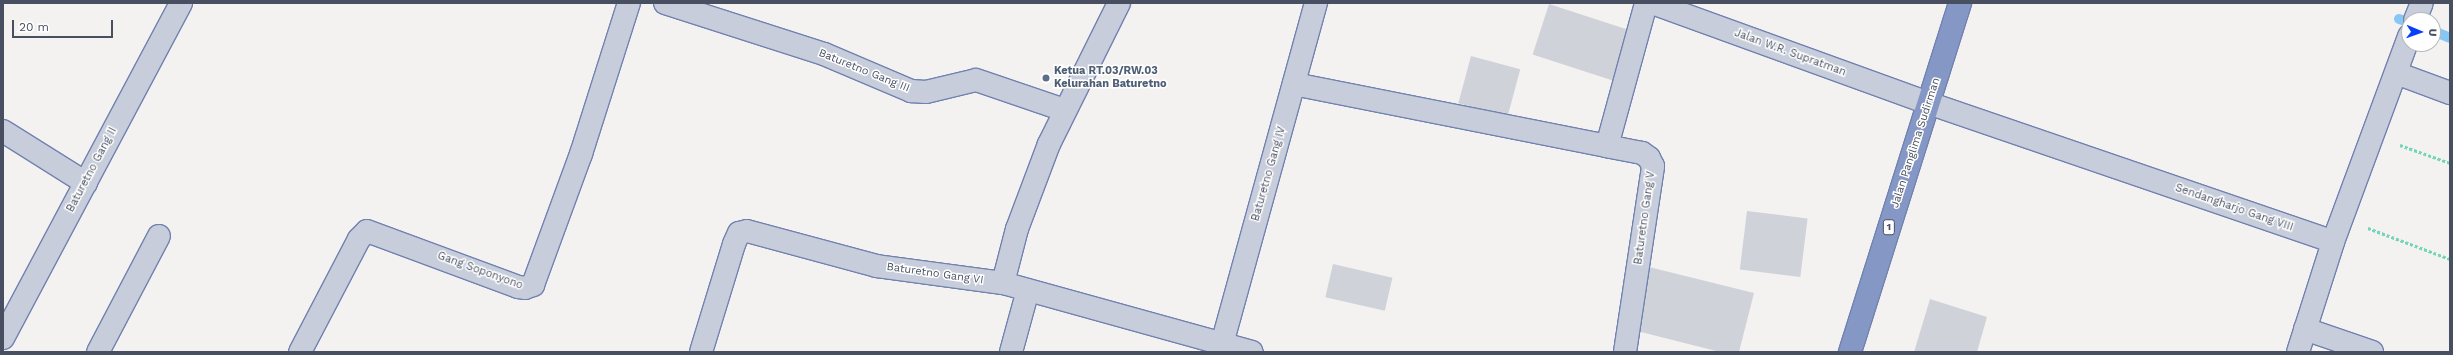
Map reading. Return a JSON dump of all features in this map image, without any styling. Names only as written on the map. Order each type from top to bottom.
[{"type":"highway","name":"Jalan Panglima Sudirman","points":[[1850,352],[1960,3]]},
{"type":"street","name":"Baturetno Gang II","points":[[3,338],[181,3]]},
{"type":"street","name":"Gang Soponyono","points":[[300,352],[364,232],[372,231],[518,287],[530,287],[581,154],[629,3]]},
{"type":"street","name":"Baturetno Gang III","points":[[665,3],[824,54],[911,90],[926,92],[976,80],[1064,110]]},
{"type":"street","points":[[1003,283],[1009,255],[1026,204],[1064,110],[1119,3]]},
{"type":"street","name":"Baturetno Gang IV","points":[[1222,344],[1316,3]]},
{"type":"street","points":[[1607,146],[1646,3]]},
{"type":"street","name":"Jalan W.R. Supratman","points":[[1652,3],[1928,102]]},
{"type":"street","points":[[2298,352],[2341,219],[2404,52]]},
{"type":"street","points":[[2396,73],[2450,93]]},
{"type":"street","name":"Baturetno Gang V","points":[[1294,84],[1642,153],[1649,158],[1653,166],[1625,352]]},
{"type":"street","name":"Sendangharjo Gang VIII","points":[[1928,102],[2333,242]]},
{"type":"street","points":[[3,132],[86,182]]},
{"type":"street","name":"Baturetno Gang VI","points":[[701,352],[734,244],[743,232],[753,232],[877,266],[1003,283],[1196,345],[1222,344],[1252,352]]},
{"type":"street","points":[[98,352],[159,236]]},
{"type":"street","points":[[1011,352],[1028,290]]},
{"type":"street","points":[[2305,329],[2372,352]]},
{"type":"path","points":[[2372,135],[2450,163]]},
{"type":"path","points":[[2341,219],[2450,258]]},
{"type":"building","points":[[1549,4],[1630,30],[1613,81],[1533,54]]},
{"type":"building","points":[[1471,56],[1520,69],[1508,117],[1458,103]]},
{"type":"building","points":[[1747,211],[1808,218],[1800,277],[1740,270]]},
{"type":"building","points":[[1333,264],[1392,278],[1385,311],[1325,297]]},
{"type":"building","points":[[1649,267],[1754,293],[1739,352],[1720,352],[1633,330]]},
{"type":"building","points":[[1930,299],[1987,317],[1977,352],[1914,352]]},
{"type":"waterway","points":[[2441,34],[2450,38]]},
{"type":"place","name":"Ketua RT.03/RW.03 Kelurahan Baturetno","points":[[1046,78]]}]
